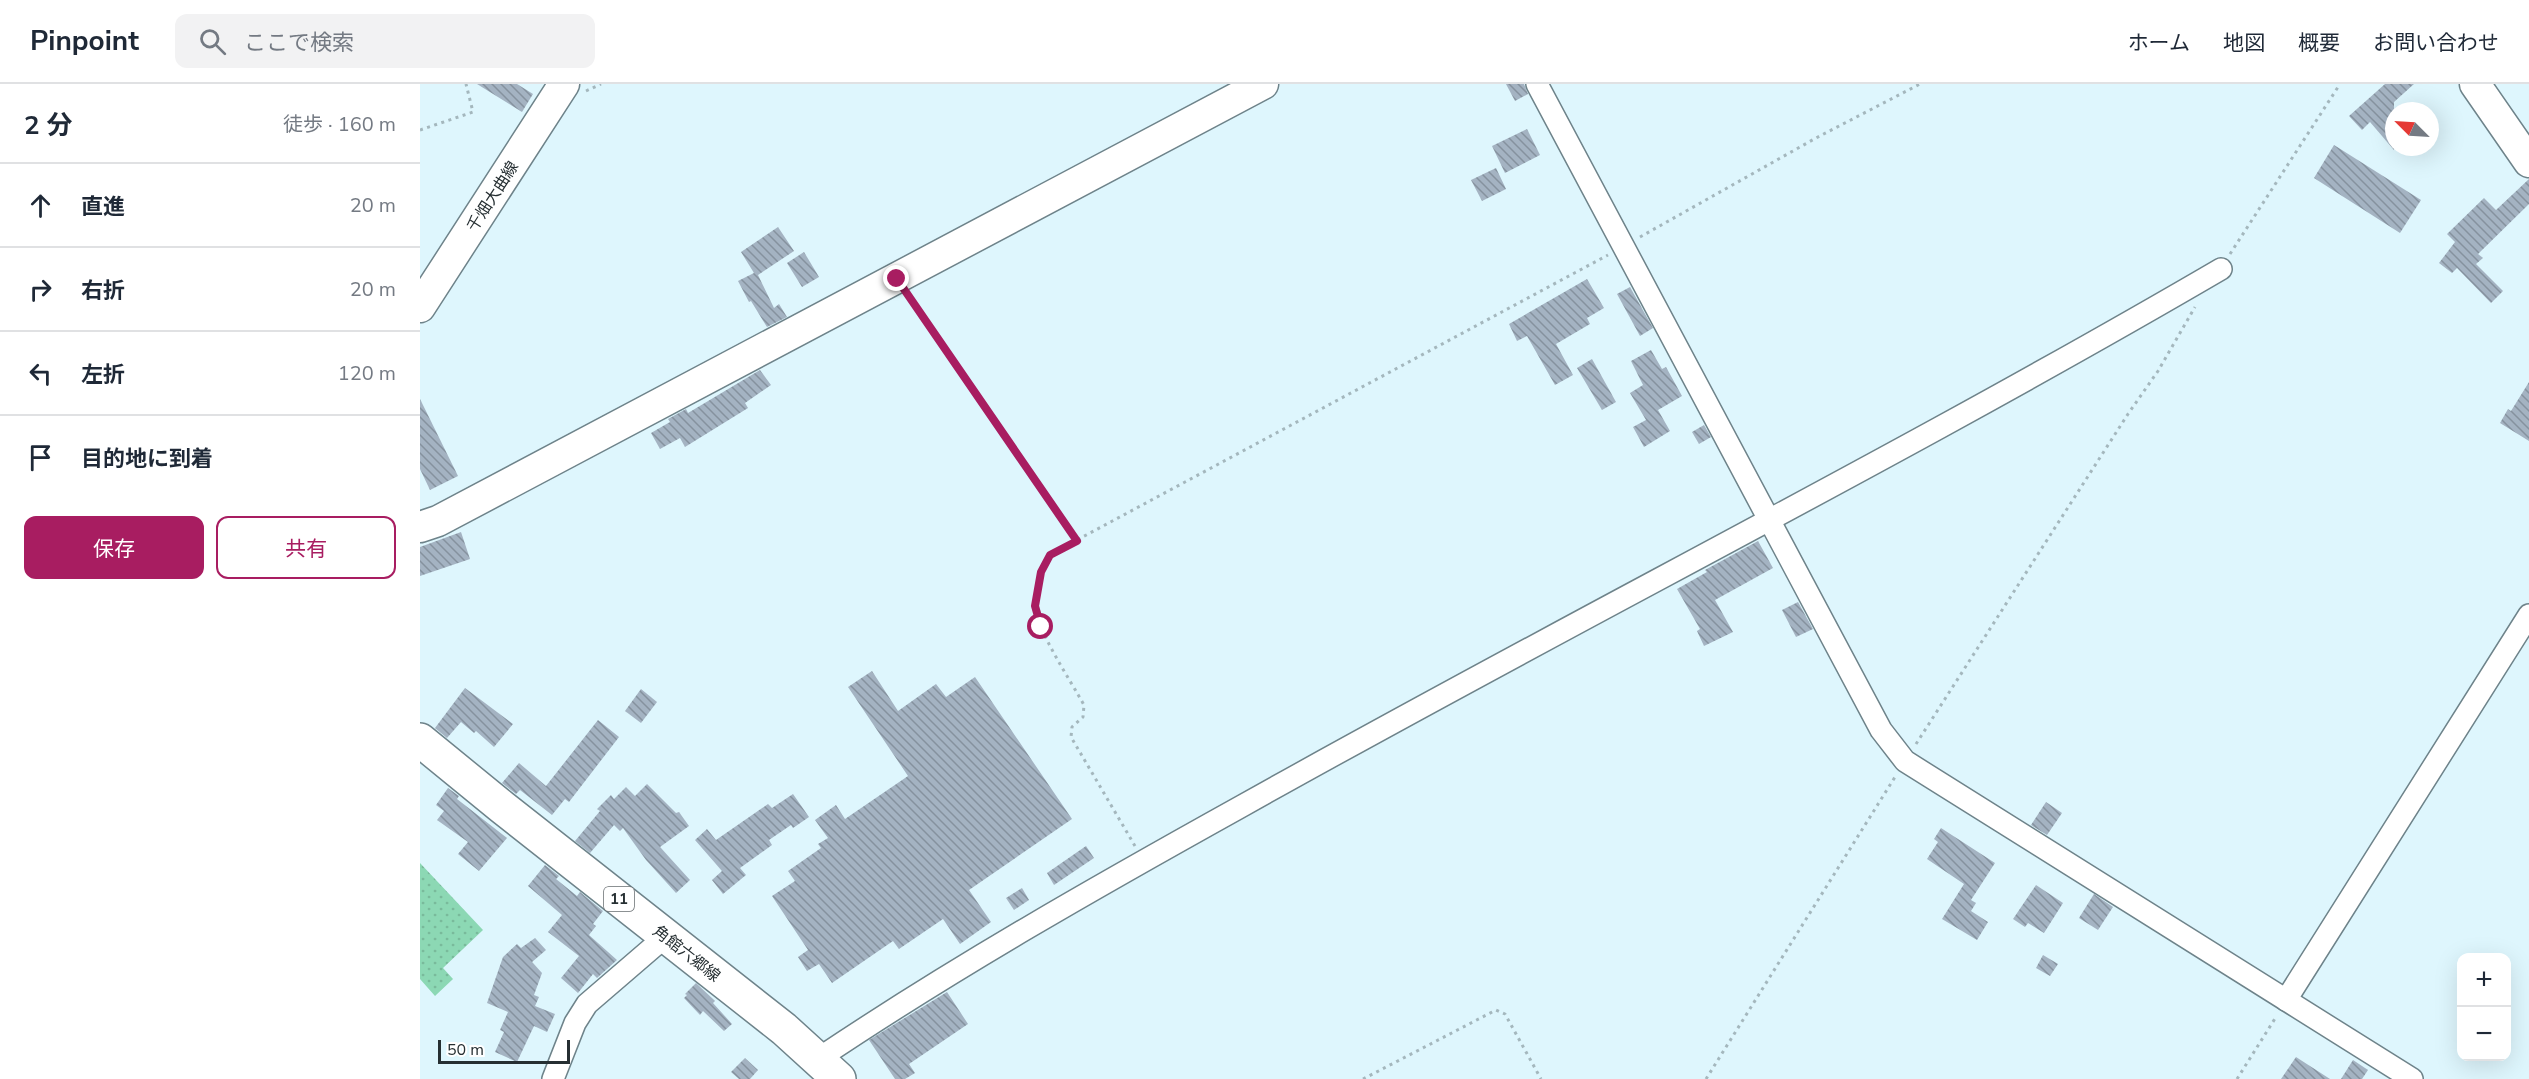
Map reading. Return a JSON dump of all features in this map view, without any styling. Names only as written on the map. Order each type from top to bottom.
[{"type":"main road","name":"角館六郷線","points":[[420,740],[829,1069]]},
{"type":"street","name":"千畑大曲線","points":[[420,307],[564,84]]},
{"type":"street","points":[[420,527],[459,510],[1263,84]]},
{"type":"street","points":[[1537,84],[1881,730],[1905,761],[2412,1079]]},
{"type":"street","points":[[2475,84],[2529,162]]},
{"type":"street","points":[[829,1069],[910,998],[1144,861],[1366,736],[1768,521],[2106,336],[2221,269]]},
{"type":"street","points":[[2286,1000],[2529,615]]},
{"type":"street","points":[[553,1079],[575,1023],[587,1004],[666,936]]},
{"type":"path","points":[[420,130],[473,112],[466,84]]},
{"type":"path","points":[[1144,861],[1071,737],[1072,727],[1083,717],[1084,705],[1041,627],[1035,606],[1041,572],[1050,555],[1623,247],[1816,138],[1920,84]]},
{"type":"path","points":[[2221,269],[2340,84]]},
{"type":"path","points":[[897,279],[1077,541]]},
{"type":"path","points":[[1706,1079],[1905,761],[2121,424],[2158,371],[2196,306]]},
{"type":"path","points":[[2237,1079],[2286,1000]]},
{"type":"path","points":[[1364,1079],[1496,1010],[1505,1014],[1541,1079]]},
{"type":"green space","points":[[420,863],[483,930],[443,968],[453,979],[435,996],[420,979]]},
{"type":"building","points":[[477,84],[517,84],[533,94],[522,112]]},
{"type":"building","points":[[1506,84],[1524,84],[1528,94],[1515,101]]},
{"type":"building","points":[[2385,84],[2414,84],[2394,102],[2385,102],[2385,140],[2370,122],[2362,130],[2349,116]]},
{"type":"building","points":[[1527,129],[1540,155],[1505,173],[1492,146]]},
{"type":"building","points":[[2334,145],[2421,200],[2400,233],[2314,178]]},
{"type":"building","points":[[1496,168],[1506,189],[1482,201],[1471,180]]},
{"type":"building","points":[[2529,179],[2529,204],[2478,254],[2483,258],[2476,264],[2503,291],[2491,303],[2457,268],[2452,273],[2439,263],[2455,242],[2447,234],[2484,198],[2496,210]]},
{"type":"building","points":[[778,227],[794,251],[758,275],[774,308],[779,304],[787,317],[767,327],[751,301],[749,302],[738,281],[754,273],[741,252]]},
{"type":"building","points":[[804,252],[819,277],[802,287],[787,263]]},
{"type":"building","points":[[1587,279],[1604,308],[1587,318],[1590,324],[1556,344],[1573,375],[1555,385],[1527,336],[1517,341],[1509,324]]},
{"type":"building","points":[[1630,287],[1653,328],[1640,336],[1617,294]]},
{"type":"building","points":[[1651,350],[1662,369],[1666,367],[1682,396],[1658,410],[1670,431],[1644,447],[1633,427],[1646,420],[1630,393],[1643,385],[1631,361]]},
{"type":"building","points":[[1592,359],[1616,402],[1602,410],[1577,368]]},
{"type":"building","points":[[760,370],[771,385],[745,403],[748,408],[685,447],[680,438],[660,449],[651,433],[670,422],[668,419],[686,409],[688,413]]},
{"type":"building","points":[[2529,382],[2529,441],[2500,423],[2508,409],[2511,411]]},
{"type":"building","points":[[420,399],[458,476],[430,490],[420,469]]},
{"type":"building","points":[[1704,425],[1711,437],[1699,444],[1692,432]]},
{"type":"building","points":[[461,532],[470,559],[420,576],[420,547]]},
{"type":"building","points":[[1758,541],[1773,568],[1715,600],[1733,632],[1704,646],[1697,631],[1700,629],[1677,589],[1707,572],[1705,570]]},
{"type":"building","points":[[1798,602],[1813,629],[1796,637],[1782,610]]},
{"type":"building","points":[[872,671],[898,711],[936,684],[946,697],[975,677],[1072,819],[969,890],[991,922],[960,944],[943,919],[899,949],[893,941],[832,983],[819,964],[807,971],[798,957],[808,950],[772,896],[795,881],[788,871],[821,848],[818,844],[828,838],[815,820],[836,805],[845,819],[908,776],[848,687]]},
{"type":"building","points":[[465,688],[513,724],[494,747],[476,731],[474,733],[461,722],[447,738],[435,728]]},
{"type":"building","points":[[641,689],[657,702],[641,723],[625,711]]},
{"type":"building","points":[[598,720],[619,737],[569,802],[565,799],[552,815],[520,790],[516,794],[502,783],[519,763],[546,786]]},
{"type":"building","points":[[647,784],[676,813],[679,812],[689,826],[660,847],[690,880],[676,893],[646,860],[623,828],[620,831],[614,825],[590,853],[575,841],[600,811],[597,809],[611,795],[614,799],[626,787],[635,796]]},
{"type":"building","points":[[448,788],[459,796],[457,799],[507,838],[479,871],[458,854],[468,842],[437,820],[444,811],[436,805]]},
{"type":"building","points":[[793,794],[809,817],[793,828],[791,825],[769,840],[772,845],[740,868],[746,875],[723,894],[712,880],[722,871],[695,840],[707,829],[716,840],[768,804],[772,808]]},
{"type":"building","points":[[2046,802],[2062,813],[2047,835],[2031,825]]},
{"type":"building","points":[[1941,828],[1995,863],[1971,900],[1976,903],[1971,911],[1988,922],[1977,940],[1942,919],[1964,884],[1927,859],[1938,842],[1934,839]]},
{"type":"building","points":[[1086,846],[1094,858],[1054,885],[1047,873]]},
{"type":"building","points":[[545,865],[559,876],[556,879],[577,896],[580,892],[603,911],[593,924],[596,926],[589,935],[617,960],[597,978],[593,974],[578,993],[561,978],[579,956],[548,932],[562,915],[528,886]]},
{"type":"building","points":[[2036,885],[2063,903],[2044,933],[2028,923],[2025,927],[2013,919]]},
{"type":"building","points":[[1022,888],[1029,900],[1014,910],[1006,898]]},
{"type":"building","points":[[2094,894],[2113,907],[2098,930],[2079,918]]},
{"type":"building","points":[[535,938],[546,950],[532,962],[542,973],[534,995],[539,997],[535,1006],[555,1014],[547,1032],[534,1026],[517,1062],[495,1052],[504,1032],[500,1030],[508,1012],[487,1003],[503,957],[517,944],[521,948]]},
{"type":"building","points":[[2043,955],[2058,964],[2050,976],[2036,968]]},
{"type":"building","points":[[696,983],[715,1001],[713,1003],[732,1024],[724,1031],[703,1011],[700,1015],[684,998]]},
{"type":"building","points":[[947,992],[968,1024],[909,1064],[915,1073],[905,1079],[895,1079],[869,1040]]},
{"type":"building","points":[[2296,1057],[2330,1079],[2281,1079]]},
{"type":"building","points":[[745,1058],[758,1070],[750,1079],[739,1079],[731,1072]]},
{"type":"building","points":[[2353,1060],[2368,1070],[2362,1079],[2341,1079]]},
{"type":"route","points":[[897,279],[1077,541],[1050,555],[1041,572],[1035,606],[1041,627]]}]
